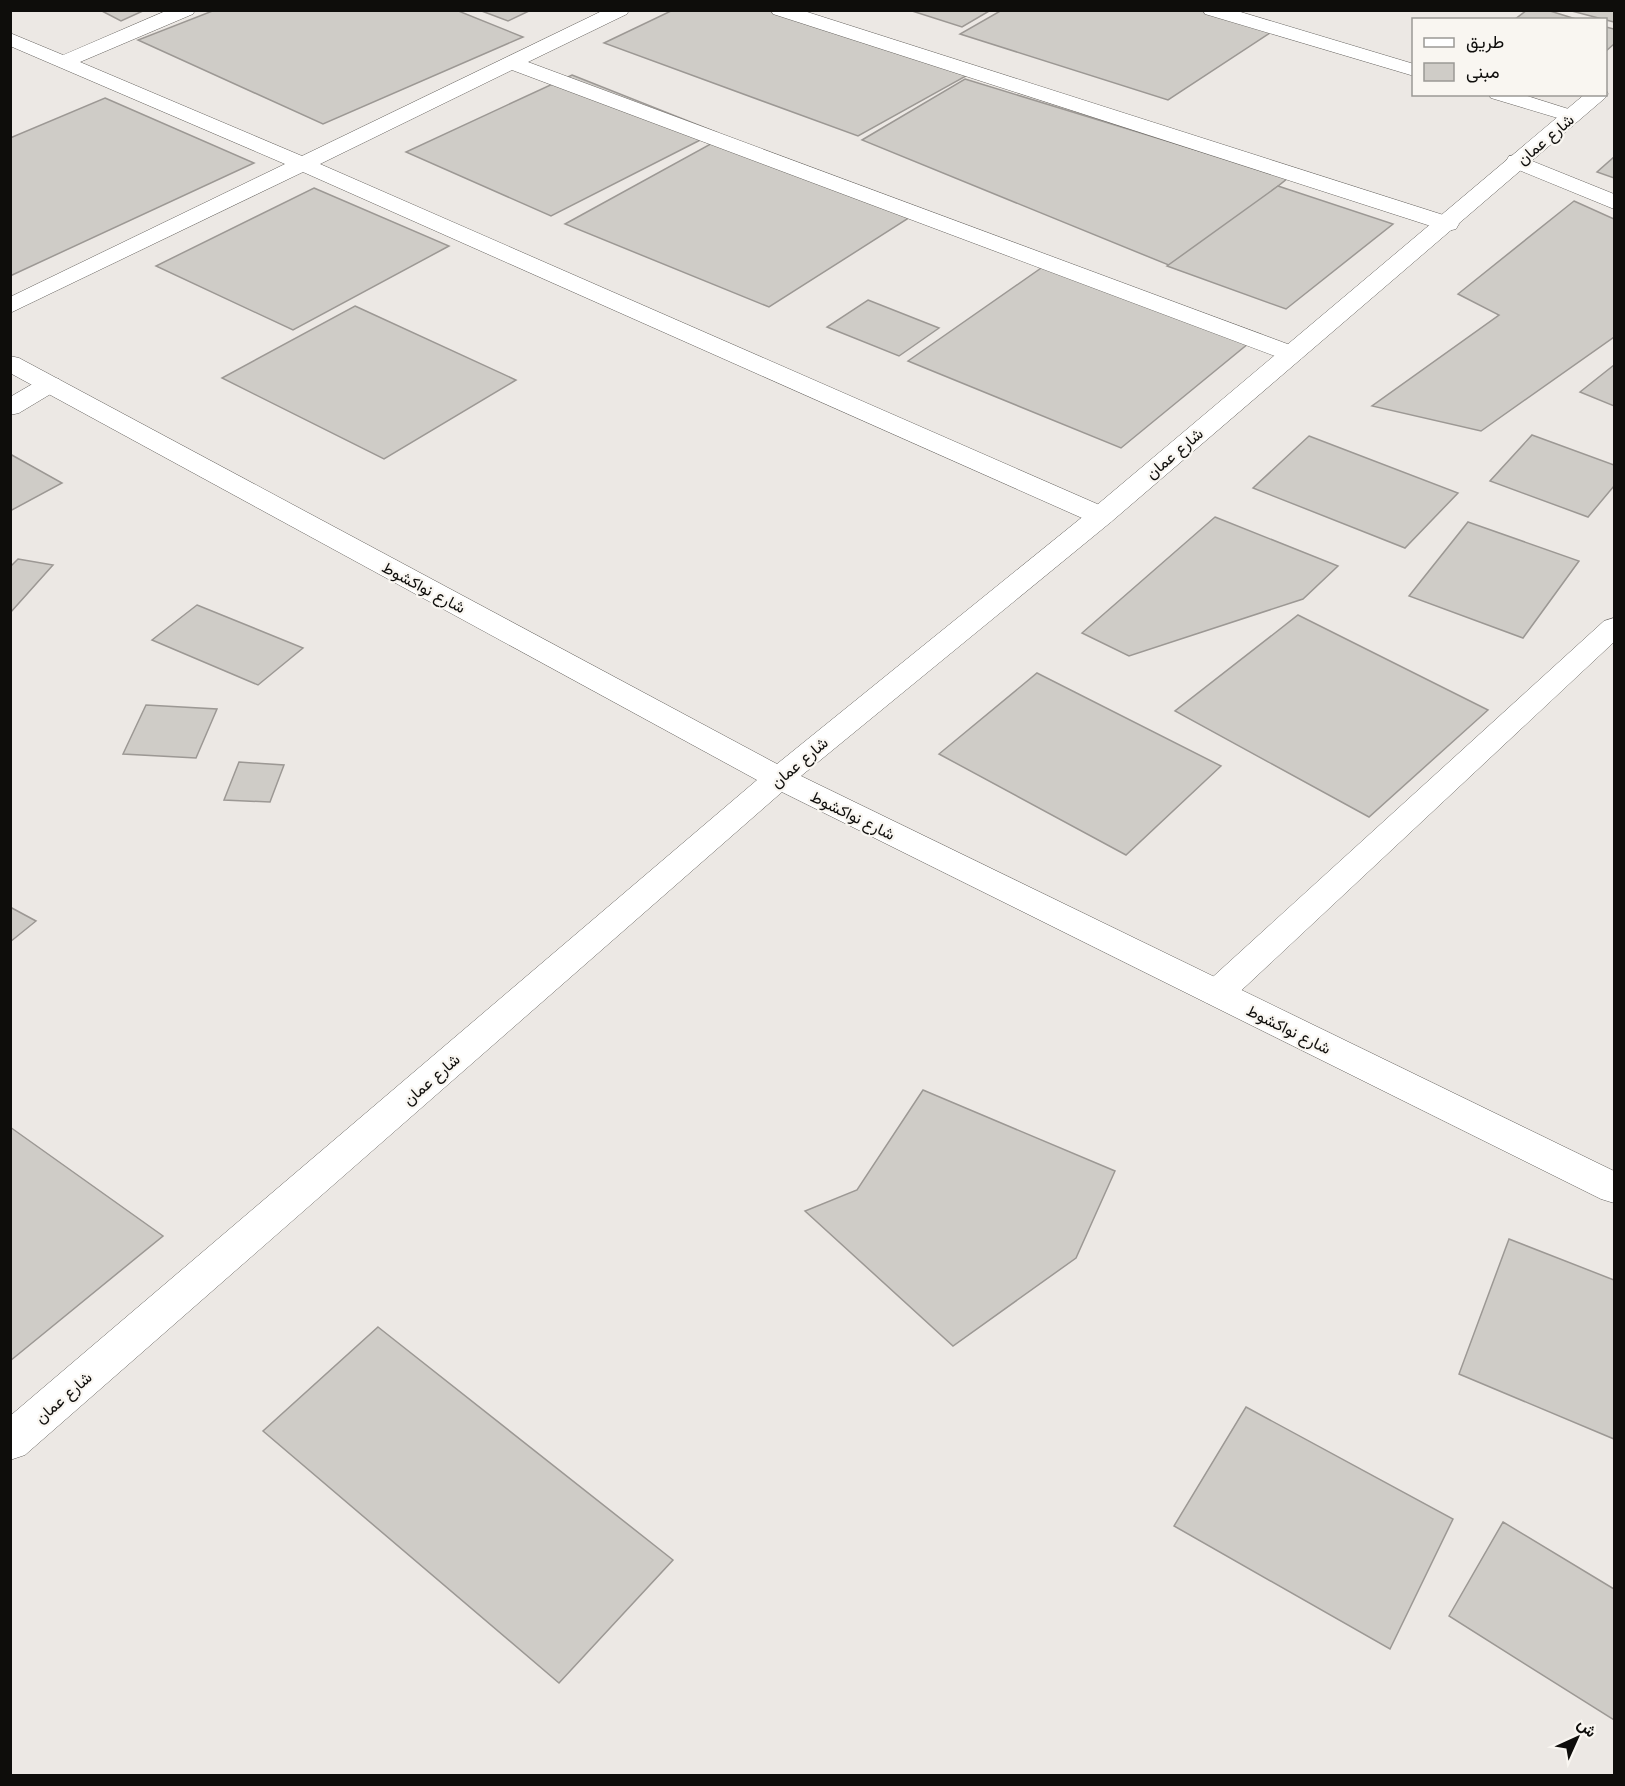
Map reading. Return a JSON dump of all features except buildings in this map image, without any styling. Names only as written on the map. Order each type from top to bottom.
[{"type":"street","points":[[63,62],[186,10]]},
{"type":"street","points":[[10,306],[620,10]]},
{"type":"street","points":[[780,10],[1448,224]]},
{"type":"street","points":[[1212,10],[1412,70]]},
{"type":"street","points":[[10,39],[302,164],[1101,516]]},
{"type":"street","points":[[512,63],[1292,354]]},
{"type":"street","points":[[1505,96],[1571,116]]},
{"type":"street","name":"شارع عمان","points":[[10,1442],[779,778],[1101,516],[1448,224],[1596,96]]},
{"type":"street","points":[[1517,162],[1614,202]]},
{"type":"street","name":"شارع نواكشوط","points":[[10,363],[779,778],[1614,1188]]},
{"type":"street","points":[[10,408],[50,384]]},
{"type":"street","points":[[1217,993],[1614,627]]}]
